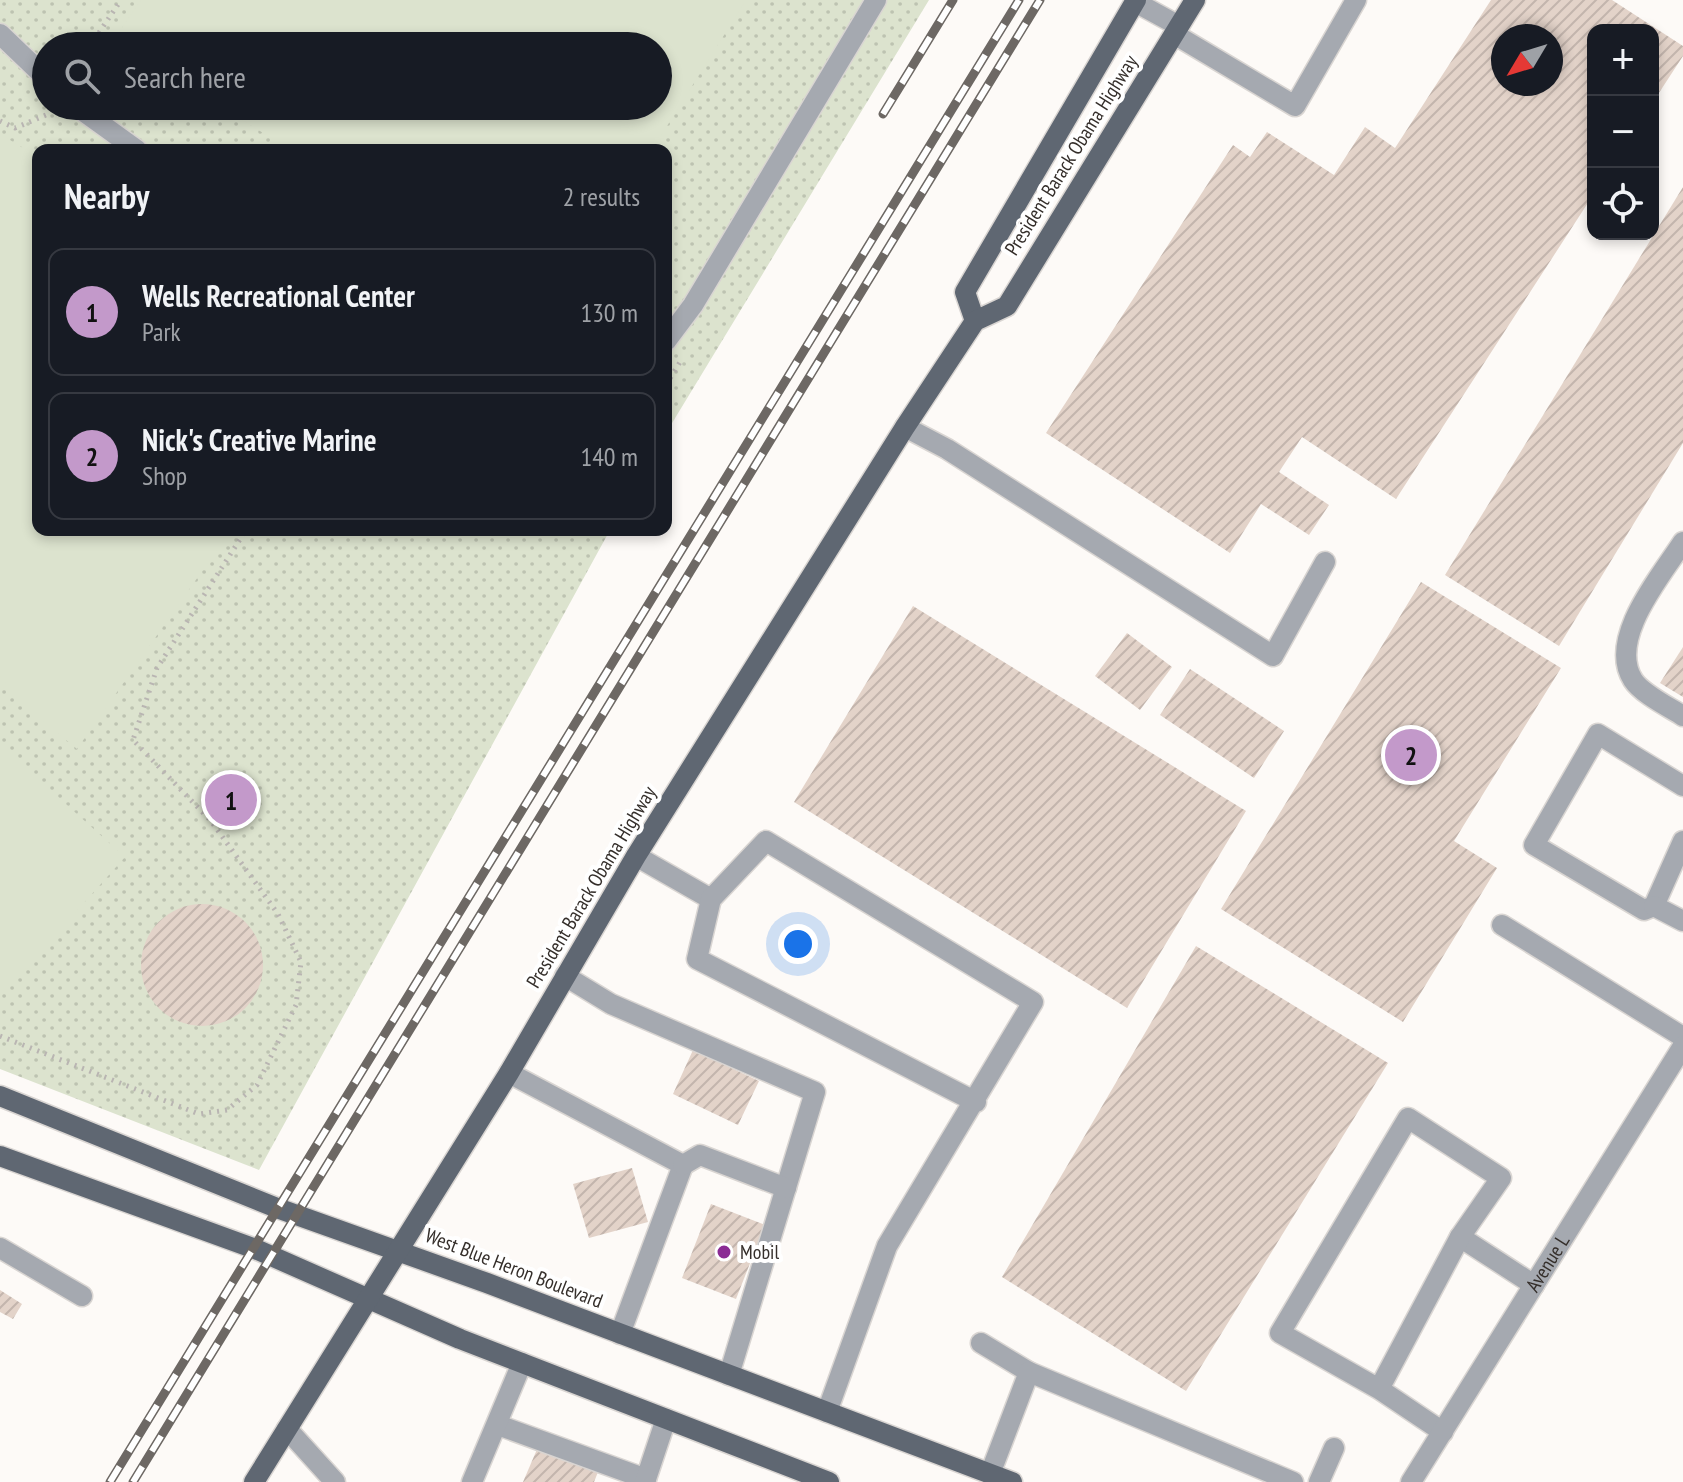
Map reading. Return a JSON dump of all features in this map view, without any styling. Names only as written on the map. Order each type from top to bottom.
[{"type":"main road","name":"President Barack Obama Highway","points":[[254,1482],[509,1073],[636,856],[905,427],[975,321],[1007,306],[1195,0]]},
{"type":"main road","name":"President Barack Obama Highway","points":[[975,321],[965,292],[1136,1]]},
{"type":"main road","name":"West Blue Heron Boulevard","points":[[0,1096],[277,1208],[1012,1482]]},
{"type":"main road","points":[[0,1156],[253,1248],[368,1300],[522,1363],[829,1482]]},
{"type":"street","points":[[672,333],[693,305],[876,0]]},
{"type":"street","points":[[1136,1],[1295,106],[1356,0]]},
{"type":"street","points":[[0,34],[32,65]]},
{"type":"street","points":[[95,120],[129,144]]},
{"type":"street","points":[[905,427],[947,449],[1273,656],[1325,562]]},
{"type":"street","points":[[1683,542],[1635,618],[1625,651],[1633,681],[1683,716]]},
{"type":"street","points":[[1683,786],[1598,734],[1534,845],[1644,910],[1654,906],[1683,841]]},
{"type":"street","points":[[827,1412],[887,1246],[976,1102],[1033,1002],[766,841],[711,899],[697,959],[976,1102]]},
{"type":"street","points":[[636,856],[711,899]]},
{"type":"street","points":[[1654,906],[1683,921]]},
{"type":"street","points":[[1502,925],[1683,1037]]},
{"type":"street","points":[[565,976],[611,1004],[815,1092],[729,1375]]},
{"type":"street","name":"Avenue L","points":[[1411,1482],[1683,1046]]},
{"type":"street","points":[[509,1073],[683,1165]]},
{"type":"street","points":[[1379,1389],[1460,1237],[1501,1178],[1408,1118],[1280,1333],[1379,1389],[1443,1432]]},
{"type":"street","points":[[620,1334],[683,1165],[700,1155],[786,1188]]},
{"type":"street","points":[[1460,1237],[1534,1285]]},
{"type":"street","points":[[0,1248],[82,1296]]},
{"type":"street","points":[[981,1343],[1029,1372],[1293,1482]]},
{"type":"street","points":[[472,1482],[522,1363]]},
{"type":"street","points":[[990,1474],[1029,1372]]},
{"type":"street","points":[[498,1425],[645,1480],[666,1419]]},
{"type":"street","points":[[287,1429],[335,1482]]},
{"type":"street","points":[[1319,1482],[1334,1448]]},
{"type":"path","points":[[99,32],[121,0]]},
{"type":"path","points":[[0,121],[15,128],[34,120]]},
{"type":"path","points":[[0,1036],[199,1114],[227,1110],[257,1085],[296,1005],[301,962],[278,914],[211,821],[133,740],[157,668],[242,536]]},
{"type":"green space","points":[[0,0],[929,0],[672,423],[672,144],[32,144],[32,536],[607,536],[259,1170],[0,1069]]},
{"type":"green space","points":[[141,0],[746,0],[672,118],[672,32],[119,32]]},
{"type":"green space","points":[[242,120],[671,120],[656,144],[280,144]]},
{"type":"green space","points":[[0,134],[32,153],[32,536],[227,536],[77,749],[27,708],[0,676]]},
{"type":"green space","points":[[0,745],[125,857],[0,997]]},
{"type":"building","points":[[1491,0],[1612,0],[1649,24],[1587,24],[1587,204],[1396,499],[1302,437],[1279,472],[1329,505],[1309,535],[1261,504],[1230,553],[1046,433],[1233,145],[1250,157],[1267,132],[1334,175],[1365,127],[1395,148]]},
{"type":"building","points":[[1659,30],[1683,46],[1683,56],[1659,93]]},
{"type":"building","points":[[1683,187],[1683,443],[1559,646],[1445,575],[1650,240],[1659,240],[1659,226]]},
{"type":"building","points":[[1421,582],[1561,668],[1454,841],[1497,868],[1403,1022],[1221,909]]},
{"type":"building","points":[[913,606],[1246,811],[1127,1008],[794,802]]},
{"type":"building","points":[[1127,633],[1172,667],[1140,710],[1095,676]]},
{"type":"building","points":[[1683,647],[1683,697],[1660,683]]},
{"type":"building","points":[[1190,669],[1284,731],[1254,778],[1160,715]]},
{"type":"building","points":[[202,904],[225,909],[245,922],[258,942],[263,965],[258,988],[245,1008],[225,1021],[202,1026],[179,1021],[159,1008],[146,988],[141,965],[146,942],[159,922],[179,909]]},
{"type":"building","points":[[1196,946],[1388,1063],[1186,1391],[1002,1277]]},
{"type":"building","points":[[693,1050],[759,1081],[738,1125],[673,1094]]},
{"type":"building","points":[[632,1168],[648,1222],[589,1238],[573,1184]]},
{"type":"building","name":"Mobil","points":[[711,1204],[765,1225],[736,1299],[682,1278]]},
{"type":"building","points":[[0,1290],[22,1304],[13,1319],[0,1312]]},
{"type":"building","points":[[538,1447],[598,1472],[594,1482],[523,1482]]},
{"type":"railway","points":[[883,114],[953,0]]},
{"type":"railway","points":[[110,1482],[1019,0]]},
{"type":"railway","points":[[133,1482],[1040,0]]},
{"type":"place","name":"Nick's Creative Marine","points":[[1411,755]]},
{"type":"place","name":"Wells Recreational Center","points":[[231,800]]},
{"type":"place","name":"Mobil","points":[[724,1252]]}]
